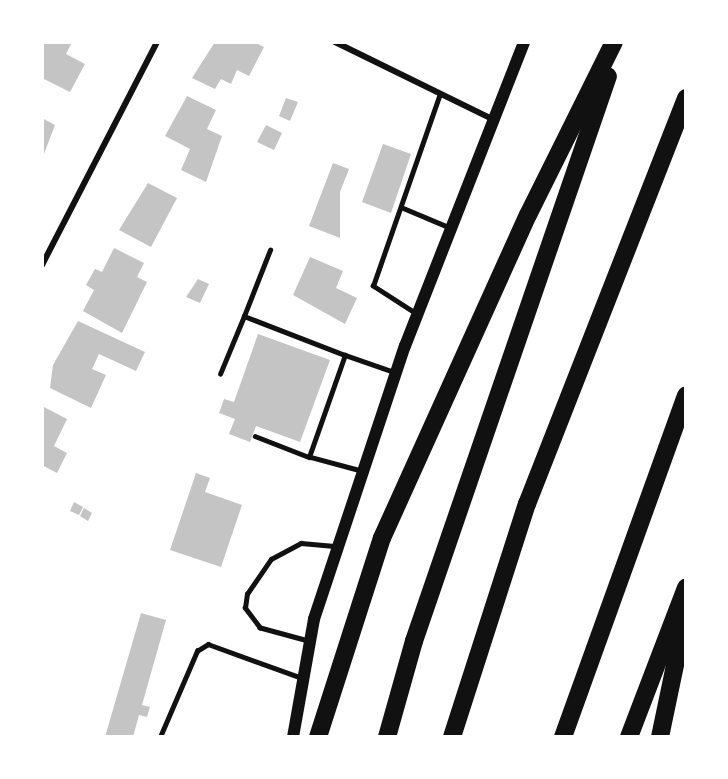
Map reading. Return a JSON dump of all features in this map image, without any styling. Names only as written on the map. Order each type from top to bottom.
[{"type":"highway","points":[[318,737],[382,538],[528,215],[614,42]]},
{"type":"highway","points":[[387,737],[452,530],[619,42]]},
{"type":"highway","points":[[452,737],[527,504],[686,98]]},
{"type":"highway","points":[[563,737],[686,396]]},
{"type":"highway","points":[[629,737],[686,588]]},
{"type":"highway","points":[[660,737],[686,613]]},
{"type":"main road","points":[[293,737],[310,642],[363,472],[417,315],[495,121],[524,42]]},
{"type":"street","points":[[42,265],[157,42]]},
{"type":"street","points":[[334,42],[495,121]]},
{"type":"lane","points":[[417,315],[373,286],[441,94]]},
{"type":"lane","points":[[401,207],[452,228]]},
{"type":"lane","points":[[220,374],[270,249]]},
{"type":"lane","points":[[244,316],[396,373]]},
{"type":"lane","points":[[309,457],[345,355]]},
{"type":"lane","points":[[255,436],[309,457],[363,472]]},
{"type":"lane","points":[[310,642],[260,628],[245,608],[247,594],[271,560],[301,543],[339,547]]},
{"type":"lane","points":[[160,737],[197,651],[208,644],[304,679]]},
{"type":"building","points":[[42,42],[72,42],[66,54],[85,64],[70,92],[42,78]]},
{"type":"building","points":[[215,42],[254,42],[264,47],[249,76],[237,70],[231,84],[221,79],[215,89],[192,78]]},
{"type":"building","points":[[187,96],[216,110],[207,129],[222,136],[206,182],[181,170],[190,149],[165,136]]},
{"type":"building","points":[[286,98],[298,102],[290,121],[279,116]]},
{"type":"building","points":[[42,118],[55,125],[42,159]]},
{"type":"building","points":[[266,125],[282,133],[274,150],[257,142]]},
{"type":"building","points":[[383,144],[411,154],[391,213],[362,202]]},
{"type":"building","points":[[333,163],[349,169],[340,192],[340,238],[309,226]]},
{"type":"building","points":[[148,183],[177,198],[151,247],[119,230]]},
{"type":"building","points":[[114,248],[144,263],[137,277],[147,282],[122,333],[83,311],[94,290],[86,285],[95,269],[102,272]]},
{"type":"building","points":[[310,257],[343,271],[336,288],[357,298],[345,324],[293,295]]},
{"type":"building","points":[[198,279],[209,284],[200,303],[186,297]]},
{"type":"building","points":[[78,321],[145,352],[136,371],[99,354],[92,369],[106,375],[91,408],[50,388],[53,365]]},
{"type":"building","points":[[258,334],[330,360],[300,442],[256,426],[250,442],[229,434],[235,419],[219,413],[224,399],[234,402]]},
{"type":"building","points":[[42,406],[67,419],[54,446],[67,453],[57,473],[42,465]]},
{"type":"building","points":[[196,473],[210,478],[205,492],[242,505],[221,567],[170,550]]},
{"type":"building","points":[[74,502],[83,507],[79,515],[70,511]]},
{"type":"building","points":[[84,508],[92,513],[88,521],[80,516]]},
{"type":"building","points":[[141,613],[166,620],[142,705],[150,707],[147,717],[139,715],[133,737],[105,737]]}]
